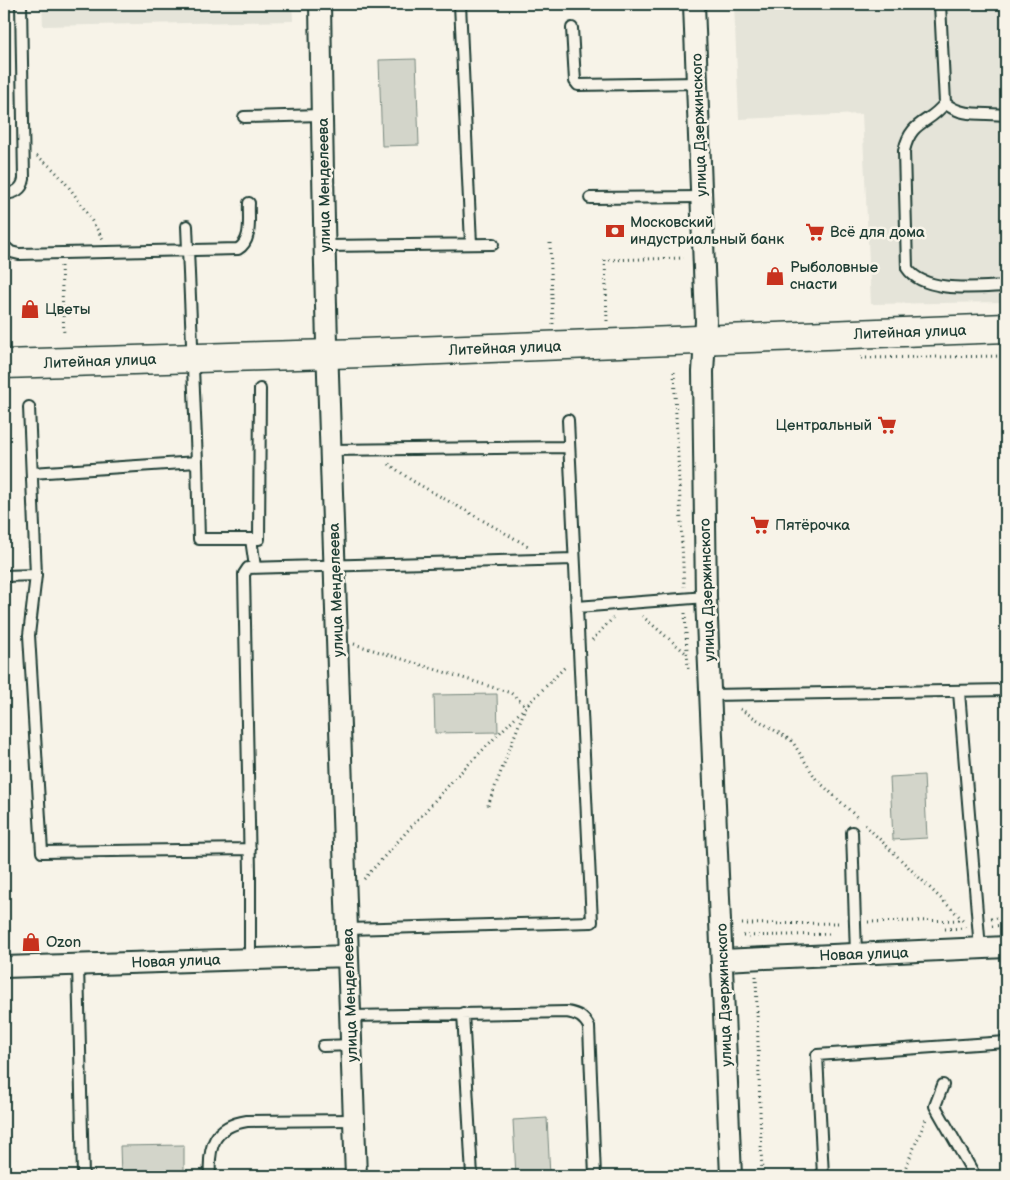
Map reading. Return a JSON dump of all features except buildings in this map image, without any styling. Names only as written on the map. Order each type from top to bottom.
[{"type":"highway","name":"Литейная улица","points":[[4,364],[327,354],[1006,328]]},
{"type":"street","name":"улица Менделеева","points":[[320,4],[327,354],[356,1176]]},
{"type":"street","name":"улица Дзержинского","points":[[694,4],[706,340],[703,372],[706,597],[731,1176]]},
{"type":"street","name":"Новая улица","points":[[722,960],[1006,947]]},
{"type":"street","name":"Новая улица","points":[[4,967],[348,956]]},
{"type":"lane","points":[[4,194],[17,191],[23,183],[21,4]]},
{"type":"lane","points":[[460,4],[470,244]]},
{"type":"lane","points":[[940,4],[945,102],[941,109],[913,130],[907,138],[904,151],[908,268],[911,274],[919,280],[938,286],[1006,286]]},
{"type":"lane","points":[[572,28],[575,81],[578,85],[697,83]]},
{"type":"lane","points":[[945,102],[951,108],[960,112],[1006,115]]},
{"type":"lane","points":[[244,117],[322,115]]},
{"type":"lane","points":[[590,198],[702,197]]},
{"type":"lane","points":[[4,246],[10,252],[19,254],[238,249],[244,246],[248,230],[249,203]]},
{"type":"lane","points":[[187,226],[200,539],[259,539],[260,389]]},
{"type":"lane","points":[[325,246],[493,244]]},
{"type":"lane","points":[[29,408],[36,575],[29,635],[42,852],[250,849]]},
{"type":"lane","points":[[348,929],[592,922],[568,420]]},
{"type":"lane","points":[[330,450],[569,446]]},
{"type":"lane","points":[[32,473],[198,462]]},
{"type":"lane","points":[[252,539],[255,567]]},
{"type":"lane","points":[[250,958],[250,849],[244,574],[248,568],[574,559]]},
{"type":"lane","points":[[4,576],[36,575]]},
{"type":"lane","points":[[577,607],[706,597]]},
{"type":"lane","points":[[711,696],[1006,690]]},
{"type":"lane","points":[[959,692],[980,949]]},
{"type":"lane","points":[[852,832],[856,954]]},
{"type":"lane","points":[[78,964],[82,1176]]},
{"type":"lane","points":[[351,1016],[567,1012],[578,1014],[589,1026],[595,1176]]},
{"type":"lane","points":[[463,1013],[472,1176]]},
{"type":"lane","points":[[823,1176],[817,1055],[1006,1042]]},
{"type":"lane","points":[[323,1046],[352,1045]]},
{"type":"lane","points":[[944,1085],[935,1106],[974,1176]]},
{"type":"lane","points":[[210,1176],[209,1154],[214,1140],[235,1123],[247,1121],[354,1120]]},
{"type":"path","points":[[24,146],[46,162],[66,184],[111,252]]},
{"type":"path","points":[[550,243],[552,325]]},
{"type":"path","points":[[60,253],[64,336]]},
{"type":"path","points":[[607,324],[605,260],[684,258]]},
{"type":"path","points":[[854,358],[1006,356]]},
{"type":"path","points":[[371,450],[411,480],[550,559]]},
{"type":"path","points":[[347,899],[456,777],[627,604],[687,654]]},
{"type":"path","points":[[354,643],[511,693],[526,706]]},
{"type":"path","points":[[488,808],[526,706]]},
{"type":"path","points":[[736,706],[792,741],[816,779],[963,920]]},
{"type":"path","points":[[941,929],[1006,917]]},
{"type":"path","points":[[742,924],[963,920],[1006,925]]},
{"type":"path","points":[[743,936],[856,934]]},
{"type":"path","points":[[756,973],[762,1176]]},
{"type":"path","points":[[902,1176],[928,1114]]},
{"type":"shaded area","points":[[42,4],[292,4],[293,21],[43,26]]},
{"type":"shaded area","points":[[734,4],[1006,4],[1006,302],[871,304],[862,114],[739,119]]},
{"type":"shaded area","points":[[416,59],[419,145],[382,146],[379,60]]},
{"type":"shaded area","points":[[497,694],[498,732],[435,733],[434,695]]},
{"type":"shaded area","points":[[924,775],[927,838],[893,840],[890,777]]},
{"type":"shaded area","points":[[547,1118],[550,1176],[516,1176],[513,1120]]},
{"type":"shaded area","points":[[184,1145],[184,1176],[121,1176],[120,1146]]},
{"type":"place","name":"Московский индустриальный банк","points":[[615,231]]},
{"type":"place","name":"Всё для дома","points":[[815,232]]},
{"type":"place","name":"Рыболовные снасти","points":[[775,276]]},
{"type":"place","name":"Цветы","points":[[30,309]]},
{"type":"place","name":"Центральный","points":[[887,425]]},
{"type":"place","name":"Пятёрочка","points":[[760,525]]},
{"type":"place","name":"Ozon","points":[[31,942]]}]
